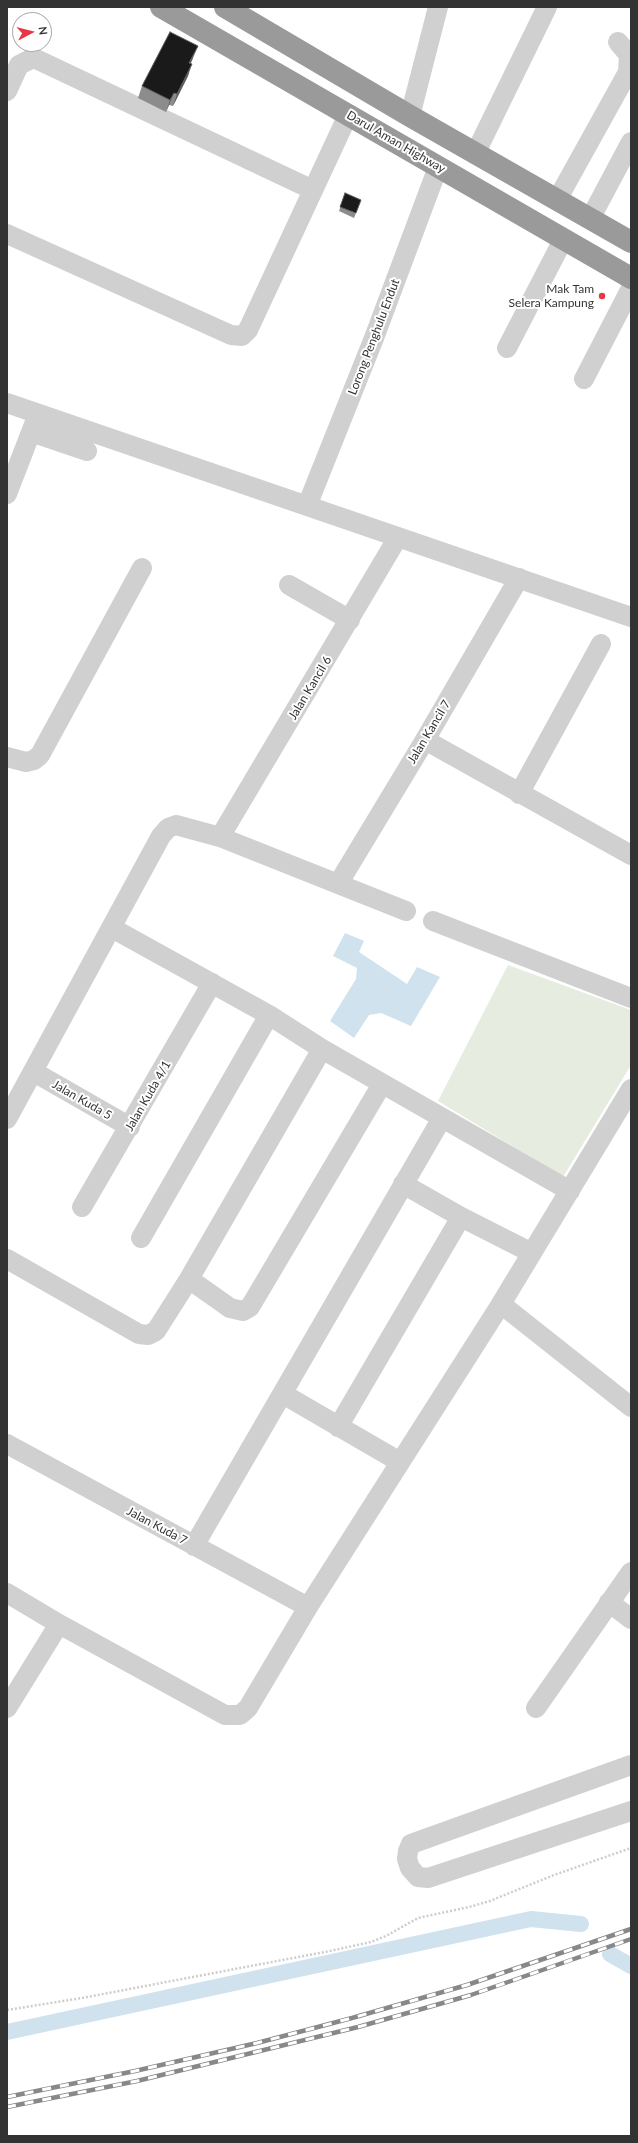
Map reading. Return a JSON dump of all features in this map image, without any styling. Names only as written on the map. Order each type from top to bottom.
[{"type":"highway","name":"Darul Aman Highway","points":[[161,7],[631,278]]},
{"type":"highway","points":[[225,7],[475,154],[631,242]]},
{"type":"street","points":[[410,116],[438,7]]},
{"type":"street","points":[[475,154],[547,7]]},
{"type":"street","points":[[557,200],[628,72],[628,55],[618,42]]},
{"type":"street","points":[[7,91],[19,65],[31,59],[36,59],[313,190]]},
{"type":"street","points":[[7,234],[231,335],[242,336],[248,330],[348,115]]},
{"type":"street","points":[[590,219],[631,142]]},
{"type":"street","name":"Lorong Penghulu Endut","points":[[307,506],[374,338],[438,167]]},
{"type":"street","points":[[507,348],[563,240]]},
{"type":"street","points":[[584,379],[631,288]]},
{"type":"street","points":[[7,403],[35,423],[87,451]]},
{"type":"street","points":[[35,423],[307,506],[631,616]]},
{"type":"street","points":[[7,494],[35,423]]},
{"type":"street","name":"Jalan Kancil 6","points":[[220,837],[398,537]]},
{"type":"street","points":[[7,757],[26,762],[34,760],[40,755],[142,568]]},
{"type":"street","name":"Jalan Kancil 7","points":[[338,884],[425,740],[519,578]]},
{"type":"street","points":[[290,586],[350,620]]},
{"type":"street","points":[[519,794],[601,644]]},
{"type":"street","points":[[425,740],[519,794],[630,852]]},
{"type":"street","points":[[7,1119],[34,1072],[161,836],[168,828],[176,825],[220,837],[406,911]]},
{"type":"street","points":[[433,921],[631,998]]},
{"type":"street","points":[[112,928],[269,1015],[322,1049],[570,1191]]},
{"type":"street","name":"Jalan Kuda 4/1","points":[[82,1207],[130,1127],[212,983]]},
{"type":"street","points":[[141,1238],[269,1015]]},
{"type":"street","points":[[7,1259],[139,1334],[148,1335],[156,1331],[189,1279],[322,1049]]},
{"type":"street","name":"Jalan Kuda 5","points":[[34,1072],[130,1127]]},
{"type":"street","points":[[189,1279],[230,1308],[243,1311],[250,1306],[382,1084]]},
{"type":"street","points":[[7,1593],[59,1624],[225,1715],[240,1714],[248,1708],[308,1607],[501,1304],[631,1089]]},
{"type":"street","points":[[194,1546],[442,1118]]},
{"type":"street","points":[[403,1184],[532,1253]]},
{"type":"street","points":[[338,1427],[461,1216]]},
{"type":"street","points":[[501,1304],[631,1407]]},
{"type":"street","points":[[282,1394],[400,1462]]},
{"type":"street","name":"Jalan Kuda 7","points":[[10,1452],[194,1546],[308,1607]]},
{"type":"street","points":[[536,1708],[631,1572]]},
{"type":"street","points":[[609,1602],[631,1619]]},
{"type":"street","points":[[7,1708],[59,1624]]},
{"type":"street","points":[[631,1765],[412,1844],[408,1851],[407,1859],[410,1868],[418,1877],[428,1878],[631,1812]]},
{"type":"path","points":[[7,2010],[82,1998],[371,1942],[386,1936],[418,1918],[490,1901],[554,1875],[631,1848]]},
{"type":"shaded area","points":[[508,965],[631,1010],[631,1065],[563,1177],[438,1101]]},
{"type":"water","points":[[345,933],[364,941],[359,952],[407,984],[417,967],[440,977],[411,1026],[381,1013],[369,1015],[354,1038],[330,1021],[356,979],[357,968],[333,956]]},
{"type":"building","points":[[170,32],[198,46],[189,63],[192,64],[177,94],[174,93],[170,100],[142,86]]},
{"type":"building","points":[[345,193],[361,200],[356,213],[340,207]]},
{"type":"waterway","points":[[7,2032],[531,1919],[581,1924]]},
{"type":"waterway","points":[[610,1954],[631,1966]]},
{"type":"railway","points":[[7,2097],[135,2071],[257,2043],[352,2018],[467,1985],[631,1929]]},
{"type":"railway","points":[[7,2107],[137,2081],[358,2027],[471,1995],[631,1939]]},
{"type":"place","name":"Mak Tam Selera Kampung","points":[[602,296]]}]
